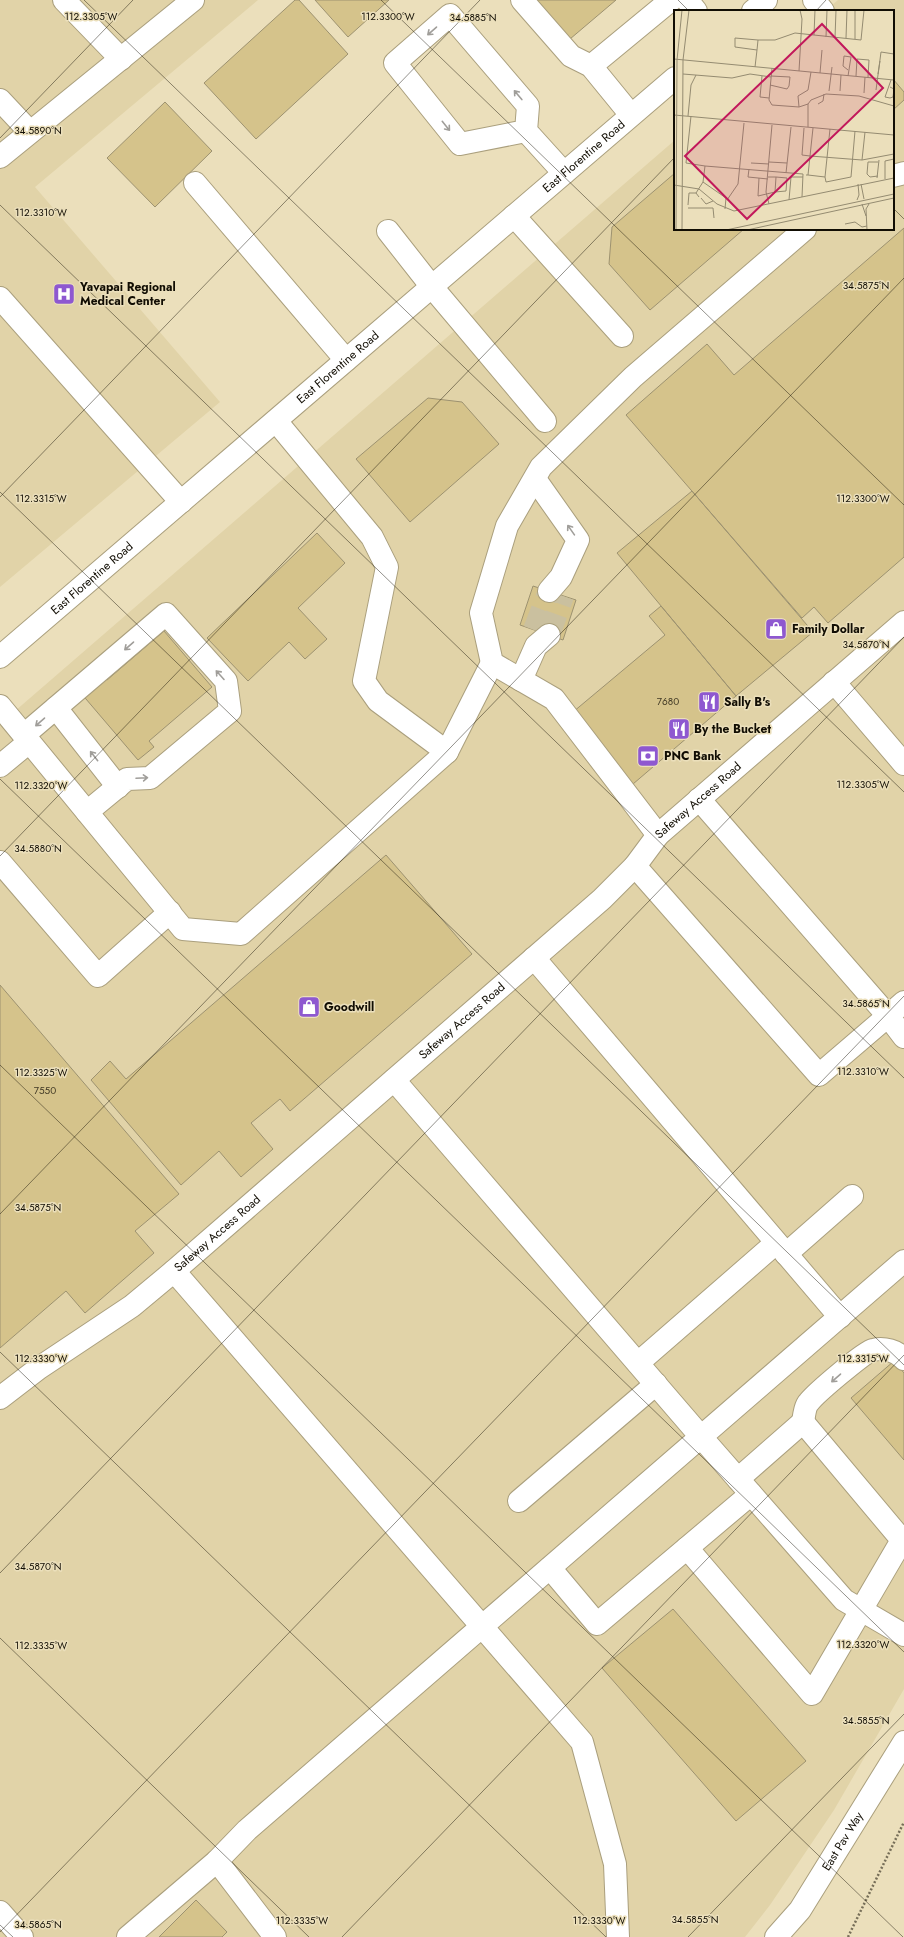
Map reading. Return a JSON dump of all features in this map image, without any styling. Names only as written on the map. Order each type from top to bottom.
[{"type":"street","points":[[64,0],[121,59]]},
{"type":"street","points":[[0,157],[192,0]]},
{"type":"street","points":[[522,0],[571,56],[591,66],[631,116]]},
{"type":"street","points":[[591,66],[670,0]]},
{"type":"street","points":[[687,0],[695,10]]},
{"type":"street","points":[[754,10],[766,0]]},
{"type":"street","points":[[814,0],[822,10]]},
{"type":"street","points":[[526,131],[460,144],[395,62],[450,15],[528,106],[526,131],[564,173]]},
{"type":"street","name":"East Florentine Road","points":[[0,657],[674,79]]},
{"type":"street","points":[[0,100],[30,132]]},
{"type":"street","points":[[894,176],[904,173]]},
{"type":"street","points":[[194,184],[346,360]]},
{"type":"street","points":[[514,216],[622,336]]},
{"type":"street","points":[[0,706],[183,928],[241,934],[447,752],[492,663],[481,613],[507,526],[541,467],[632,377],[804,230]]},
{"type":"street","points":[[388,231],[545,421]]},
{"type":"street","points":[[0,298],[181,502]]},
{"type":"street","points":[[276,421],[372,538],[387,567],[364,681],[378,701],[447,752]]},
{"type":"street","points":[[535,479],[578,540],[558,588]]},
{"type":"street","points":[[0,766],[56,708],[166,614],[226,681],[230,711],[150,778],[127,779],[87,812]]},
{"type":"street","name":"Safeway Access Road","points":[[0,1398],[39,1368],[132,1306],[174,1271],[602,899],[635,866],[658,834],[904,622]]},
{"type":"street","points":[[521,680],[540,637]]},
{"type":"street","points":[[492,663],[554,699],[658,834]]},
{"type":"street","points":[[834,682],[904,764]]},
{"type":"street","points":[[56,708],[118,787]]},
{"type":"street","points":[[699,799],[896,1009],[904,1037]]},
{"type":"street","points":[[0,862],[98,976],[170,912]]},
{"type":"street","points":[[635,866],[819,1075],[896,1009]]},
{"type":"street","points":[[534,958],[840,1317]]},
{"type":"street","points":[[394,1080],[702,1438],[844,1600],[904,1635]]},
{"type":"street","points":[[638,1363],[781,1248],[852,1196]]},
{"type":"street","points":[[128,1937],[217,1861],[247,1830],[702,1438],[904,1261]]},
{"type":"street","points":[[174,1271],[582,1742],[615,1864],[618,1937]]},
{"type":"street","points":[[550,1568],[597,1624],[687,1548],[803,1422],[808,1402],[862,1356],[874,1350],[890,1350],[900,1354],[904,1359]]},
{"type":"street","points":[[519,1501],[656,1384]]},
{"type":"street","points":[[687,1548],[812,1694],[903,1539],[803,1422]]},
{"type":"street","name":"East Pav Way","points":[[776,1937],[800,1910],[904,1742]]},
{"type":"street","points":[[217,1861],[275,1937]]},
{"type":"street","points":[[0,1912],[22,1937]]},
{"type":"path","points":[[848,1937],[904,1822]]},
{"type":"shaded area","name":"Yavapai Regional Medical Center","points":[[0,0],[258,0],[35,187],[220,402],[0,587]]},
{"type":"shaded area","points":[[838,0],[904,0],[904,1689],[834,1810],[770,1905],[745,1937],[0,1937],[0,724],[674,141],[674,230],[894,230],[894,10],[826,10]]},
{"type":"building","points":[[295,0],[299,0],[348,54],[256,139],[204,83]]},
{"type":"building","points":[[315,0],[389,0],[348,37]]},
{"type":"building","points":[[537,0],[616,0],[570,39]]},
{"type":"building","points":[[894,80],[904,92],[904,100],[894,109]]},
{"type":"building","points":[[165,102],[212,151],[155,207],[107,158]]},
{"type":"building","points":[[674,174],[674,230],[743,230],[650,310],[609,264],[612,227]]},
{"type":"building","points":[[904,228],[904,557],[828,623],[814,607],[802,618],[626,415],[707,344],[734,375]]},
{"type":"building","points":[[428,398],[462,402],[499,444],[410,522],[356,459]]},
{"type":"building","points":[[692,491],[813,632],[736,696],[617,553]]},
{"type":"building","points":[[317,533],[345,563],[298,608],[327,639],[305,659],[289,642],[248,681],[207,638]]},
{"type":"building","points":[[533,586],[576,600],[563,640],[520,625]]},
{"type":"building","points":[[661,606],[736,696],[633,784],[573,712],[665,635],[649,616]]},
{"type":"building","points":[[164,631],[212,687],[149,741],[154,747],[138,760],[80,692],[102,674],[107,680]]},
{"type":"building","name":"Goodwill","points":[[386,855],[472,954],[290,1111],[280,1099],[251,1123],[273,1149],[241,1177],[219,1151],[181,1185],[91,1080],[110,1061],[126,1079]]},
{"type":"building","points":[[0,985],[179,1194],[135,1231],[154,1253],[85,1313],[66,1291],[0,1348]]},
{"type":"building","points":[[894,1361],[904,1373],[904,1460],[851,1398]]},
{"type":"building","points":[[673,1609],[806,1761],[736,1821],[602,1668]]},
{"type":"building","points":[[196,1900],[227,1932],[222,1937],[159,1937]]},
{"type":"tunnel","points":[[534,630],[549,591]]},
{"type":"tunnel","points":[[549,635],[563,596]]},
{"type":"place","name":"Yavapai Regional Medical Center","points":[[64,294]]},
{"type":"place","name":"Family Dollar","points":[[776,629]]},
{"type":"place","name":"Sally B's","points":[[709,702]]},
{"type":"place","name":"By the Bucket","points":[[679,729]]},
{"type":"place","name":"PNC Bank","points":[[648,756]]},
{"type":"place","name":"Goodwill","points":[[309,1007]]}]
